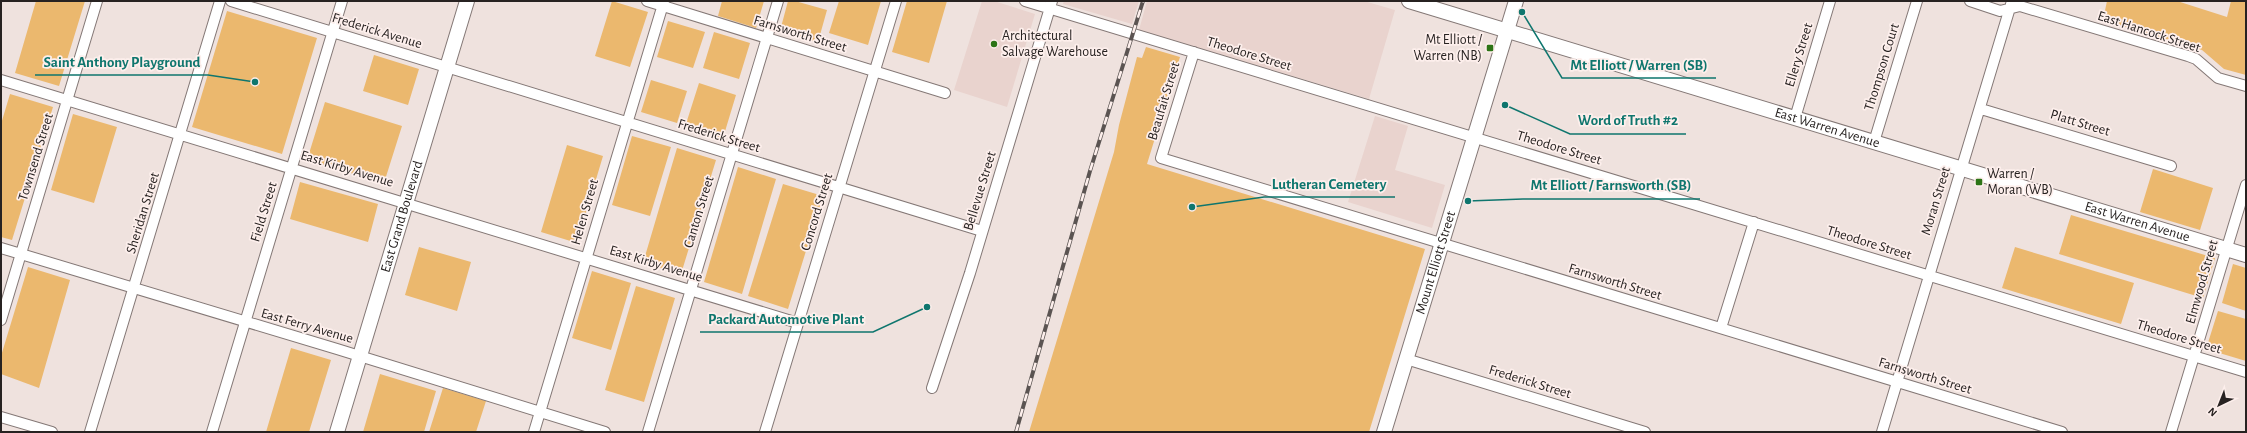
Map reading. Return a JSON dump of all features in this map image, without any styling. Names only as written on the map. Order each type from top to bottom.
[{"type":"main road","name":"East Grand Boulevard","points":[[337,432],[467,1]]},
{"type":"main road","name":"East Warren Avenue","points":[[1409,1],[2246,255]]},
{"type":"main road","name":"Mount Elliott Street","points":[[1384,432],[1516,1]]},
{"type":"street","name":"Townsend Street","points":[[1,320],[97,1]]},
{"type":"street","name":"Sheridan Street","points":[[90,432],[135,288],[220,1]]},
{"type":"street","name":"Frederick Avenue","points":[[231,1],[447,66]]},
{"type":"street","name":"Field Street","points":[[212,432],[342,1]]},
{"type":"street","name":"Farnsworth Street","points":[[647,1],[663,3],[766,39],[945,93]]},
{"type":"street","name":"Canton Street","points":[[648,432],[778,1]]},
{"type":"street","name":"Concord Street","points":[[765,432],[896,1]]},
{"type":"street","name":"Theodore Street","points":[[1025,1],[1051,5],[1194,52],[2246,372]]},
{"type":"street","name":"Ellery Street","points":[[1795,118],[1830,1]]},
{"type":"street","name":"Thompson Court","points":[[1874,142],[1917,1]]},
{"type":"street","name":"East Hancock Street","points":[[1970,1],[2000,10],[2011,5],[2020,6],[2188,56],[2196,59],[2218,78],[2246,86]]},
{"type":"street","name":"Helen Street","points":[[534,432],[663,3]]},
{"type":"street","name":"Bellevue Street","points":[[932,388],[1051,5]]},
{"type":"street","name":"Moran Street","points":[[1882,432],[1928,276],[1981,109],[2011,5]]},
{"type":"street","name":"Beaufait Street","points":[[1161,158],[1194,52]]},
{"type":"street","name":"Frederick Street","points":[[447,66],[982,231]]},
{"type":"street","name":"East Kirby Avenue","points":[[1,80],[292,167],[798,322]]},
{"type":"street","name":"Platt Street","points":[[1981,109],[2171,166]]},
{"type":"street","name":"Farnsworth Street","points":[[1161,158],[2062,432]]},
{"type":"street","name":"Elmwood Street","points":[[2172,432],[2246,186]]},
{"type":"street","points":[[1721,328],[1754,222]]},
{"type":"street","name":"East Ferry Avenue","points":[[1,248],[360,356],[605,432]]},
{"type":"street","name":"Frederick Street","points":[[1406,359],[1646,432]]},
{"type":"street","points":[[1,417],[52,432]]},
{"type":"shaded area","points":[[36,1],[85,1],[59,86],[15,73]]},
{"type":"shaded area","points":[[612,1],[648,12],[630,67],[595,56]]},
{"type":"shaded area","points":[[722,1],[764,1],[756,28],[718,16]]},
{"type":"shaded area","points":[[788,1],[795,1],[827,10],[818,42],[780,31]]},
{"type":"shaded area","points":[[839,1],[881,1],[868,45],[829,33]]},
{"type":"shaded area","points":[[907,1],[947,1],[929,63],[892,52]]},
{"type":"shaded area","points":[[982,1],[994,1],[1035,14],[1007,107],[954,90]]},
{"type":"shaded area","points":[[1064,1],[1139,1],[1132,24],[1063,4]]},
{"type":"shaded area","points":[[1147,1],[1364,1],[1395,10],[1369,99],[1139,30]]},
{"type":"shaded area","points":[[2107,1],[2177,1],[2227,17],[2231,1],[2246,1],[2246,75],[2224,69],[2202,50],[2103,20]]},
{"type":"shaded area","points":[[227,11],[317,38],[282,154],[192,127]]},
{"type":"shaded area","points":[[668,21],[705,32],[693,68],[657,57]]},
{"type":"shaded area","points":[[714,32],[750,43],[739,79],[703,68]]},
{"type":"shaded area","points":[[1146,47],[1180,57],[1147,164],[1425,249],[1369,432],[1029,432],[1114,152],[1119,125],[1137,57],[1142,58]]},
{"type":"shaded area","points":[[374,55],[419,69],[408,105],[363,91]]},
{"type":"shaded area","points":[[651,80],[687,91],[677,123],[641,112]]},
{"type":"shaded area","points":[[699,83],[736,95],[723,138],[685,127]]},
{"type":"shaded area","points":[[10,94],[53,107],[12,240],[1,237],[1,124]]},
{"type":"shaded area","points":[[325,102],[402,126],[384,183],[307,160]]},
{"type":"shaded area","points":[[73,114],[117,127],[94,203],[51,190]]},
{"type":"shaded area","points":[[1375,116],[1408,126],[1395,170],[1445,185],[1432,228],[1348,202]]},
{"type":"shaded area","points":[[632,136],[671,147],[650,216],[612,205]]},
{"type":"shaded area","points":[[567,145],[603,156],[577,243],[541,232]]},
{"type":"shaded area","points":[[677,148],[716,160],[681,274],[643,263]]},
{"type":"shaded area","points":[[738,167],[776,179],[742,294],[704,282]]},
{"type":"shaded area","points":[[2153,169],[2213,188],[2200,230],[2140,212]]},
{"type":"shaded area","points":[[300,182],[378,204],[368,242],[290,219]]},
{"type":"shaded area","points":[[783,184],[823,196],[788,309],[748,296]]},
{"type":"shaded area","points":[[2071,215],[2215,258],[2203,298],[2059,254]]},
{"type":"shaded area","points":[[419,247],[471,262],[457,311],[405,295]]},
{"type":"shaded area","points":[[2015,247],[2134,283],[2121,324],[2002,288]]},
{"type":"shaded area","points":[[2233,264],[2246,268],[2246,311],[2222,303]]},
{"type":"shaded area","points":[[28,267],[70,280],[39,388],[1,374],[1,356]]},
{"type":"shaded area","points":[[592,271],[631,283],[611,350],[572,338]]},
{"type":"shaded area","points":[[636,286],[675,298],[644,402],[605,390]]},
{"type":"shaded area","points":[[2218,311],[2246,319],[2246,361],[2206,349]]},
{"type":"shaded area","points":[[291,348],[331,360],[309,432],[266,432]]},
{"type":"shaded area","points":[[380,374],[436,391],[424,432],[363,432]]},
{"type":"shaded area","points":[[443,388],[486,401],[476,432],[429,432]]},
{"type":"railway","points":[[1016,432],[1090,171],[1143,1]]},
{"type":"place","name":"Mt Elliott / Warren (SB)","points":[[1522,12]]},
{"type":"place","name":"Architectural Salvage Warehouse","points":[[994,44]]},
{"type":"place","name":"Mt Elliott / Warren (NB)","points":[[1490,48]]},
{"type":"place","name":"Saint Anthony Playground","points":[[255,82]]},
{"type":"place","name":"Word of Truth #2","points":[[1505,105]]},
{"type":"place","name":"Warren / Moran (WB)","points":[[1979,182]]},
{"type":"place","name":"Mt Elliott / Farnsworth (SB)","points":[[1468,201]]},
{"type":"place","name":"Lutheran Cemetery","points":[[1192,207]]},
{"type":"place","name":"Packard Automotive Plant","points":[[927,307]]}]
